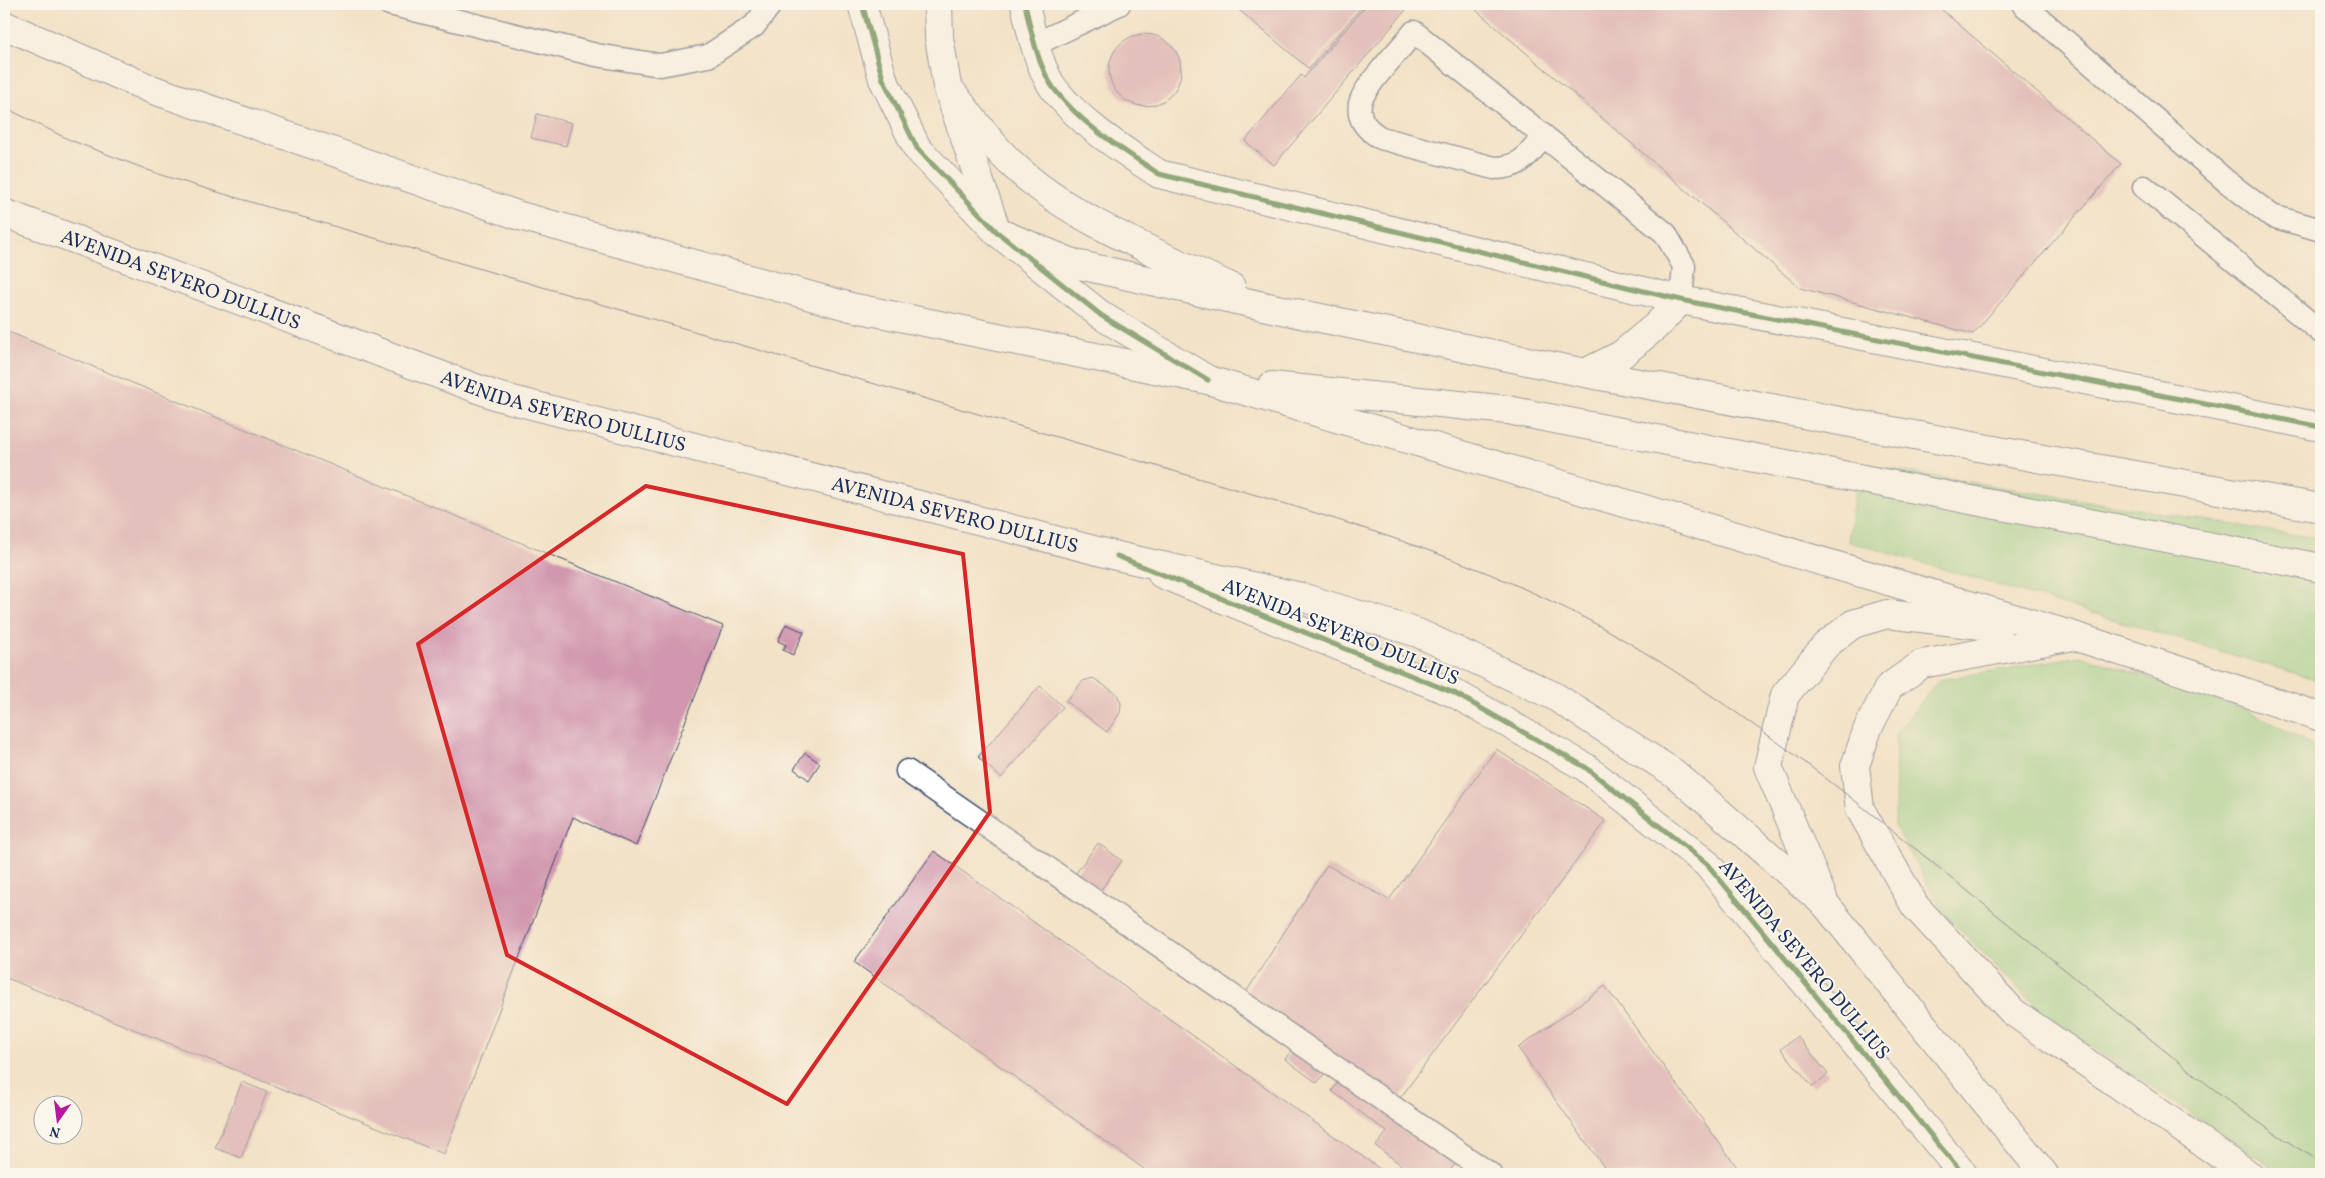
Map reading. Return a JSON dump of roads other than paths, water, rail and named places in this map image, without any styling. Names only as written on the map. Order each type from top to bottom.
[{"type":"main road","points":[[862,4],[883,79],[918,148],[997,232],[1102,316],[1208,380],[1508,410],[2321,568]]},
{"type":"main road","points":[[938,4],[939,37],[947,86],[997,232],[1075,264],[1277,309],[1585,373],[2015,454],[2321,508]]},
{"type":"main road","points":[[1025,4],[1034,45],[1054,89],[1094,131],[1159,174],[1681,300],[2321,427]]},
{"type":"main road","points":[[4,25],[151,89],[520,216],[851,307],[1208,380],[2074,636],[2320,717]]},
{"type":"main road","points":[[947,86],[1010,162],[1059,201],[1117,234],[1277,309]]},
{"type":"main road","name":"AVENIDA SEVERO DULLIUS","points":[[4,213],[497,396],[1116,556],[1454,693],[1585,768],[1708,864],[1962,1174]]},
{"type":"main road","points":[[1585,373],[1621,355],[1656,326],[1681,300]]},
{"type":"main road","points":[[1116,556],[1301,597],[1418,634],[1554,696],[1674,773],[1826,905],[2044,1174]]},
{"type":"main road","points":[[1826,905],[1768,767],[1785,696],[1826,645],[1853,624],[1886,614],[2074,636]]},
{"type":"main road","points":[[2074,636],[1922,664],[1889,686],[1868,728],[1855,766],[1860,809],[1915,906],[2013,1012],[2248,1174]]},
{"type":"lane","points":[[390,4],[596,54],[660,65],[708,56],[754,26],[771,4]]},
{"type":"lane","points":[[1034,45],[1119,4]]},
{"type":"lane","points":[[2022,4],[2226,180],[2272,216],[2321,230]]},
{"type":"lane","points":[[1544,136],[1524,159],[1510,168],[1494,168],[1381,138],[1369,131],[1361,119],[1360,104],[1366,90],[1414,32],[1666,233],[1684,266],[1681,300]]},
{"type":"lane","points":[[2144,187],[2317,321]]},
{"type":"lane","points":[[907,771],[1490,1174]]},
{"type":"tram line","points":[[4,107],[70,140],[161,175],[1273,500],[1447,557],[1531,592],[1572,611],[1612,633],[1739,714],[1899,836],[2204,1082],[2273,1132],[2321,1162]]}]
